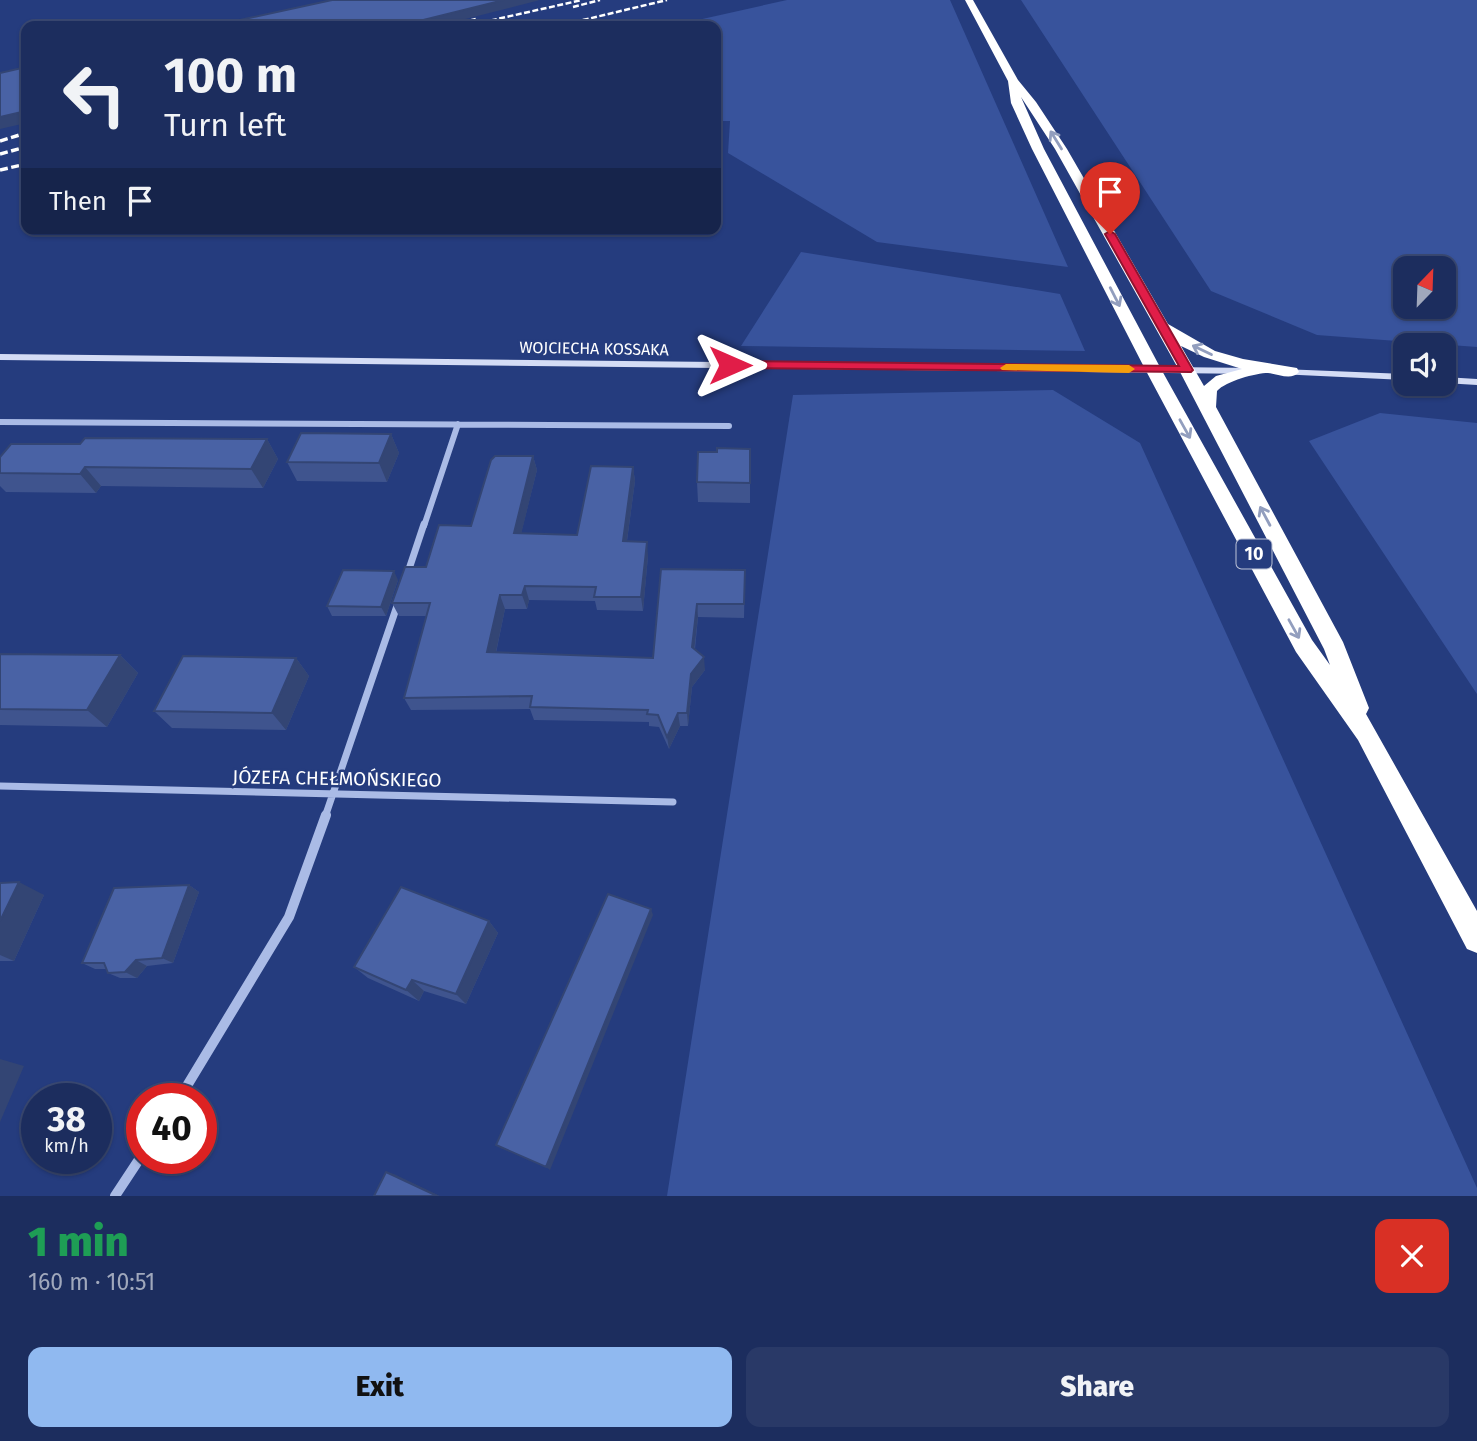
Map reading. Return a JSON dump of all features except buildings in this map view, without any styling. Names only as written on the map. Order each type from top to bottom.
[{"type":"highway","name":"10","points":[[969,0],[1013,81],[1032,103],[1061,149],[1187,370],[1335,648],[1366,733]]},
{"type":"highway","name":"10","points":[[1013,81],[1016,103],[1038,149],[1153,369],[1304,646],[1366,733],[1477,939]]},
{"type":"highway","points":[[1158,320],[1185,342],[1206,353],[1232,362],[1291,372]]},
{"type":"highway","points":[[1207,408],[1209,389],[1218,381],[1241,373],[1261,371]]},
{"type":"street","name":"WOJCIECHA KOSSAKA","points":[[0,357],[1153,369],[1393,376]]},
{"type":"street","points":[[1456,381],[1477,382]]},
{"type":"street","points":[[0,422],[729,426]]},
{"type":"street","points":[[405,582],[458,424]]},
{"type":"street","points":[[189,1083],[283,928],[300,889],[400,596]]},
{"type":"street","name":"JÓZEFA CHEŁMOŃSKIEGO","points":[[0,786],[673,802]]},
{"type":"street","points":[[114,1196],[129,1174]]},
{"type":"shaded area","points":[[787,0],[950,0],[1068,267],[877,242],[728,153],[730,121],[721,121],[721,21],[693,21]]},
{"type":"shaded area","points":[[1021,0],[1477,0],[1477,347],[1456,345],[1456,333],[1393,333],[1393,341],[1317,335],[1211,291]]},
{"type":"shaded area","points":[[801,252],[1060,294],[1085,351],[741,346]]},
{"type":"shaded area","points":[[1053,390],[1140,443],[1477,1188],[1477,1196],[667,1196],[793,395]]},
{"type":"shaded area","points":[[1380,413],[1477,423],[1477,694],[1309,441]]},
{"type":"railway","points":[[488,21],[582,0]]},
{"type":"railway","points":[[573,7],[600,0]]},
{"type":"railway","points":[[579,21],[667,0]]},
{"type":"railway","points":[[467,21],[476,19]]},
{"type":"railway","points":[[0,141],[21,135]]},
{"type":"railway","points":[[0,154],[21,148]]},
{"type":"railway","points":[[0,170],[21,165]]},
{"type":"slow traffic","points":[[1006,368],[1129,369]]},
{"type":"route","points":[[730,365],[1187,370],[1110,234]]}]
